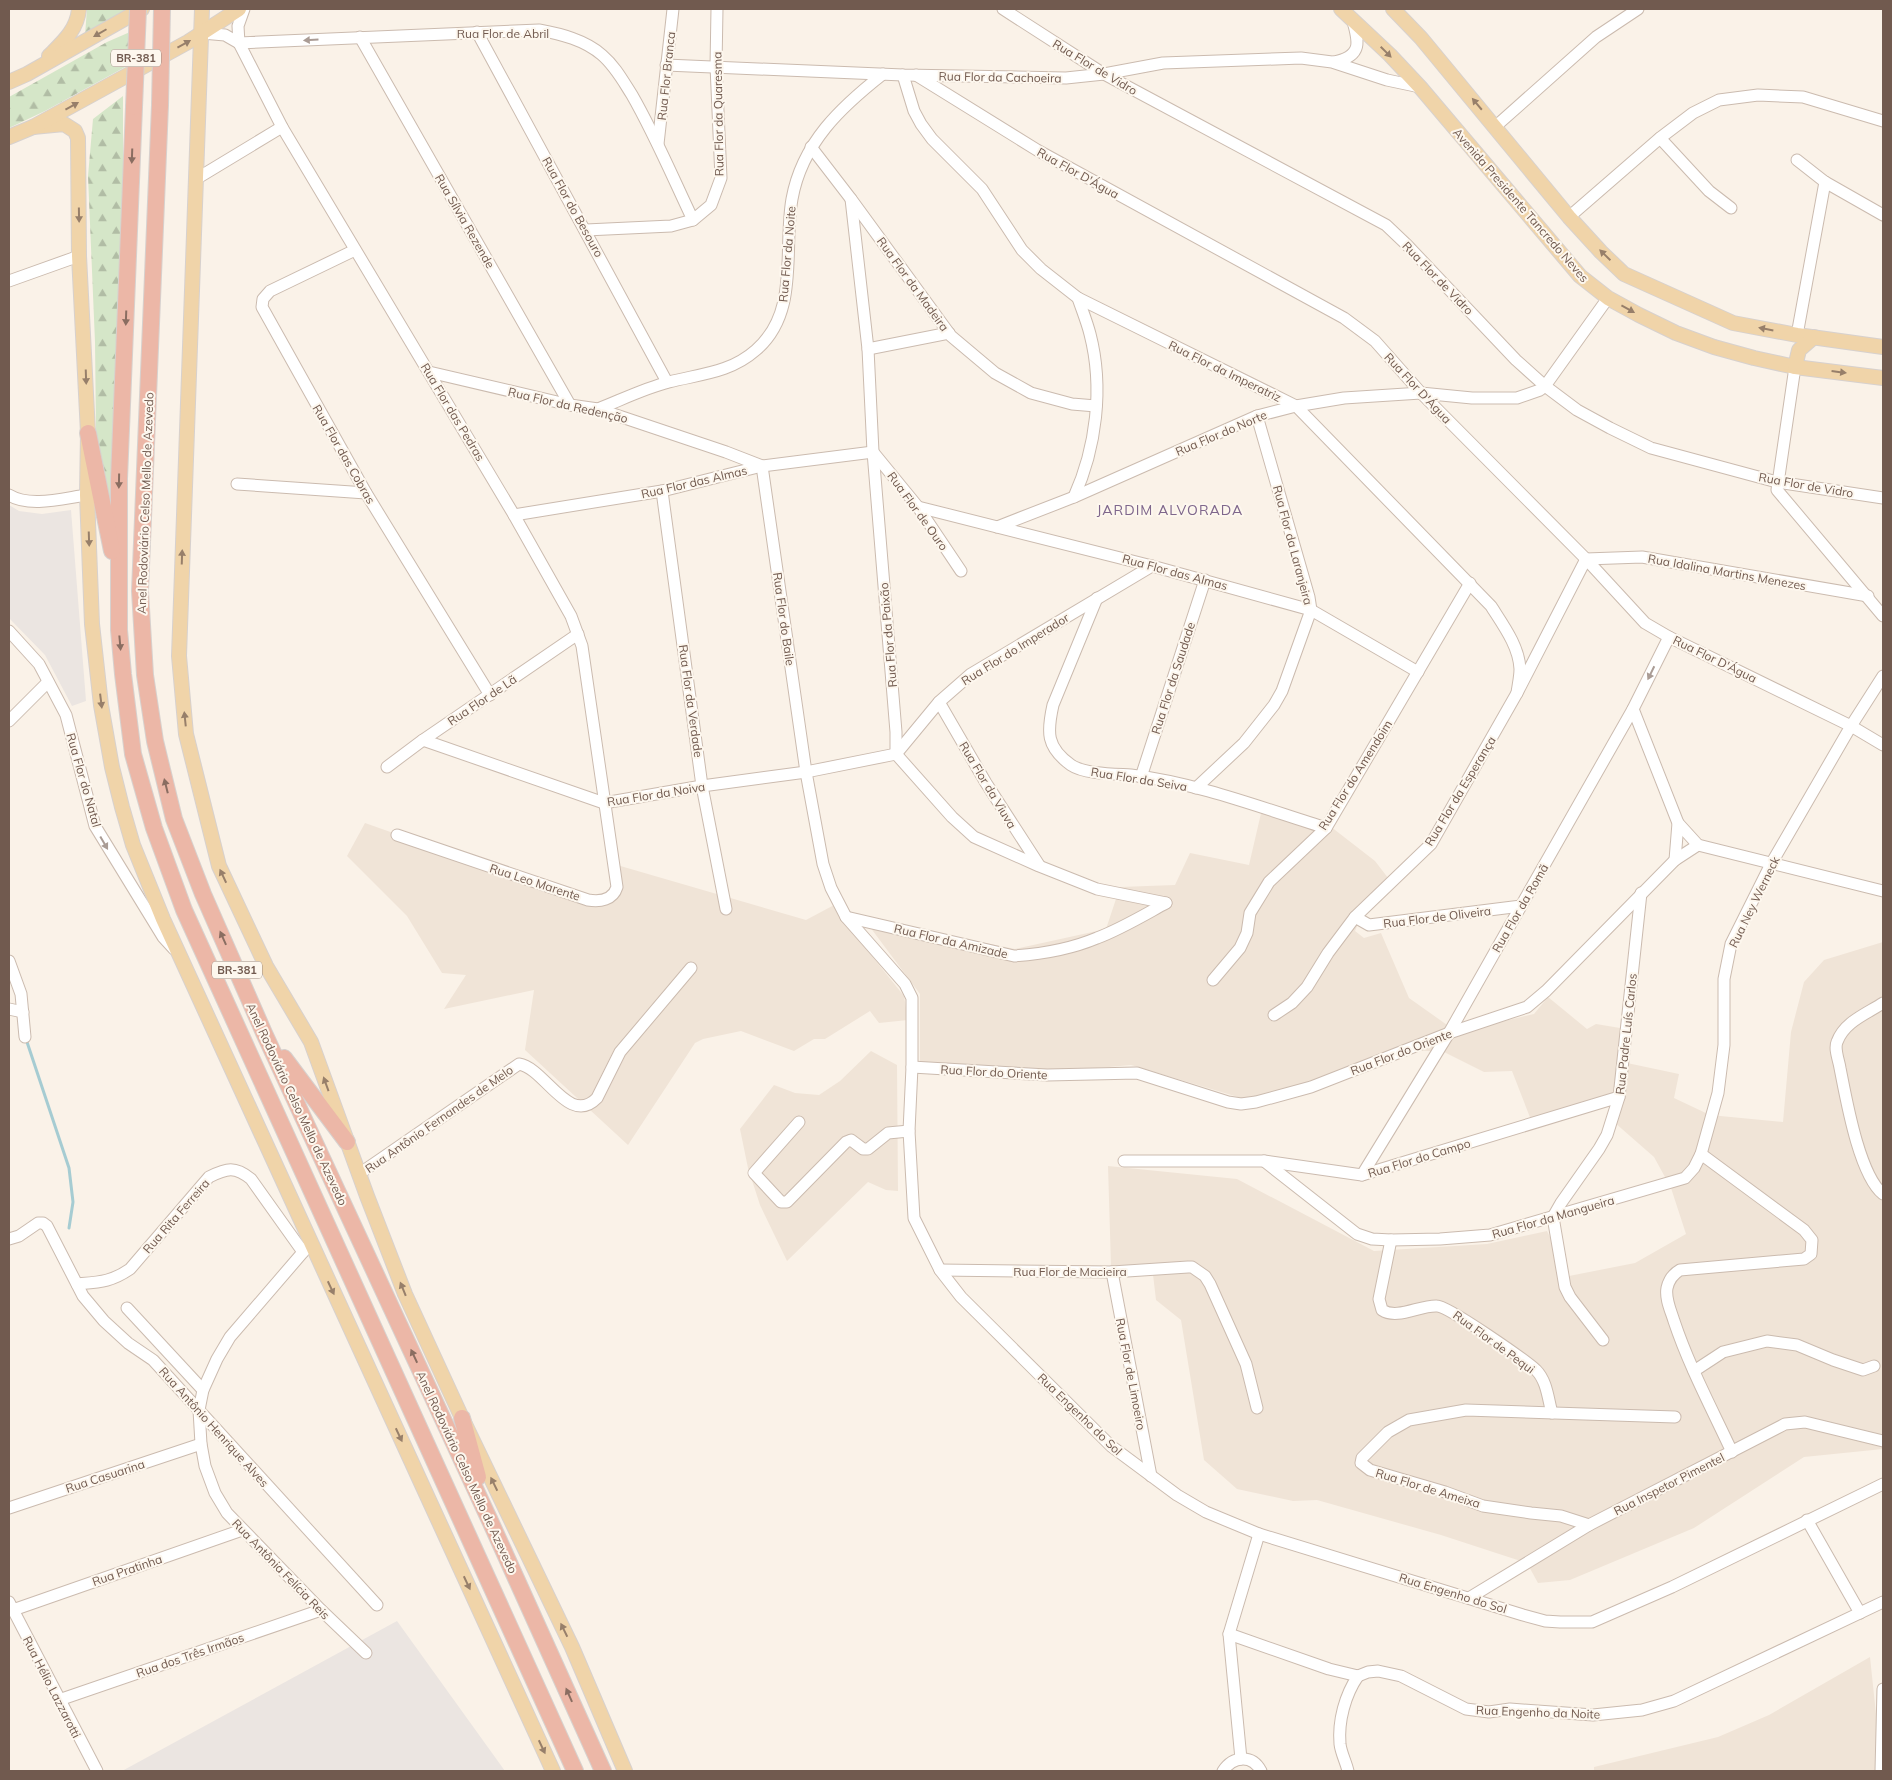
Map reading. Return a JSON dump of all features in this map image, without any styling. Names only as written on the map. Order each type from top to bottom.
[{"type":"highway","name":"Anel Rodoviário Celso Mello de Azevedo","points":[[138,9],[119,479],[118,584],[123,674],[133,754],[154,828],[184,910],[575,1771]]},
{"type":"highway","name":"Anel Rodoviário Celso Mello de Azevedo","points":[[162,9],[160,105],[140,591],[145,675],[155,740],[174,819],[264,1033],[491,1523],[603,1771]]},
{"type":"highway","points":[[88,433],[118,584]]},
{"type":"highway","points":[[264,1033],[347,1142]]},
{"type":"highway","points":[[462,1418],[491,1523]]},
{"type":"highway","points":[[584,1728],[617,1771]]},
{"type":"main road","points":[[27,74],[70,35],[78,9]]},
{"type":"main road","points":[[9,82],[27,74],[142,9]]},
{"type":"main road","name":"Anel Rodoviário Celso Mello de Azevedo","points":[[202,9],[178,656],[186,734],[219,866],[266,966],[311,1042],[405,1294],[462,1418],[572,1647],[625,1771]]},
{"type":"main road","points":[[9,137],[33,126],[202,33],[239,9]]},
{"type":"main road","points":[[1393,9],[1421,38],[1496,126],[1569,217],[1624,274],[1732,323],[1797,335],[1883,347]]},
{"type":"main road","name":"Avenida Presidente Tancredo Neves","points":[[1346,13],[1420,87],[1580,276],[1608,298],[1676,333],[1754,358],[1795,367],[1883,378]]},
{"type":"main road","points":[[33,126],[64,124],[75,131],[78,138],[79,256],[88,433],[87,495],[92,624],[101,705],[112,767],[134,845],[178,954],[307,1248],[553,1771]]},
{"type":"main road","points":[[1795,367],[1799,350],[1814,337]]},
{"type":"street","points":[[239,43],[238,26],[244,9]]},
{"type":"street","name":"Rua Flor Branca","points":[[658,144],[673,9]]},
{"type":"street","name":"Rua Flor da Quaresma","points":[[586,230],[671,226],[693,220],[711,205],[721,178],[716,66],[717,9]]},
{"type":"street","name":"Rua Flor de Vidro","points":[[1003,9],[1104,74],[1386,225],[1516,360],[1544,386],[1577,410],[1651,448],[1776,482],[1883,498]]},
{"type":"street","points":[[1496,126],[1596,37],[1638,9]]},
{"type":"street","points":[[1332,62],[1346,59],[1355,51],[1358,38],[1346,13]]},
{"type":"street","name":"Rua Flor de Abril","points":[[239,43],[539,30],[560,34],[580,41],[602,55],[619,73],[658,144],[693,220]]},
{"type":"street","name":"Rua Flor do Besouro","points":[[477,32],[667,382]]},
{"type":"street","points":[[202,33],[225,35],[239,43]]},
{"type":"street","name":"Rua Sílvia Rezende","points":[[360,37],[570,405]]},
{"type":"street","name":"Rua Flor das Pedras","points":[[239,43],[282,127],[514,515],[570,616],[582,646],[604,803]]},
{"type":"street","name":"Rua Flor da Cachoeira","points":[[666,65],[903,75],[1066,78],[1104,74],[1163,63],[1301,58],[1332,62],[1387,80],[1420,87]]},
{"type":"street","name":"Rua Flor da Noite","points":[[598,409],[667,382],[706,375],[733,365],[756,351],[768,338],[779,319],[785,301],[792,199],[800,172],[811,148],[822,131],[850,99],[883,74]]},
{"type":"street","name":"Rua Flor da Imperatriz","points":[[903,75],[914,111],[932,139],[982,189],[1022,250],[1041,269],[1078,298],[1296,406],[1491,606],[1507,631],[1517,652],[1520,668],[1517,693]]},
{"type":"street","name":"Rua Flor D'Água","points":[[916,75],[1037,150],[1344,318],[1375,341],[1421,393],[1586,559],[1645,623],[1851,726],[1883,745]]},
{"type":"street","points":[[1569,217],[1660,138],[1692,113],[1720,100],[1758,95],[1803,97],[1883,121]]},
{"type":"street","points":[[196,179],[282,127]]},
{"type":"street","points":[[1660,138],[1709,191],[1731,208]]},
{"type":"street","name":"Rua Flor da Madeira","points":[[811,148],[851,199],[949,333],[995,373],[1031,393],[1072,404],[1096,406]]},
{"type":"street","points":[[1797,160],[1825,182],[1883,215]]},
{"type":"street","points":[[1797,335],[1825,182]]},
{"type":"street","name":"Rua Flor da Paixão","points":[[851,199],[868,349],[873,452],[896,732],[896,754]]},
{"type":"street","name":"Rua Flor das Cobras","points":[[355,250],[275,287],[266,295],[262,303],[264,310],[366,494],[490,695]]},
{"type":"street","points":[[9,281],[79,256]]},
{"type":"street","points":[[1074,497],[1084,474],[1090,453],[1095,427],[1096,406],[1095,366],[1090,335],[1078,298]]},
{"type":"street","points":[[1544,386],[1608,298]]},
{"type":"street","points":[[868,349],[949,333]]},
{"type":"street","points":[[1795,367],[1776,490],[1868,596],[1883,616]]},
{"type":"street","name":"Rua Flor da Redenção","points":[[429,372],[570,405],[598,409],[762,466]]},
{"type":"street","name":"Rua Flor do Norte","points":[[997,527],[1074,497],[1257,416],[1296,406],[1344,398],[1421,393],[1472,398],[1516,398],[1540,390],[1544,386]]},
{"type":"street","name":"Rua Flor da Laranjeira","points":[[1196,788],[1244,743],[1274,705],[1282,692],[1311,610],[1309,597],[1257,416]]},
{"type":"street","name":"Rua Flor das Almas","points":[[514,515],[662,492],[762,466],[873,452]]},
{"type":"street","name":"Rua Flor de Ouro","points":[[873,452],[918,507],[961,571]]},
{"type":"street","name":"Rua Flor do Baile","points":[[762,466],[806,772]]},
{"type":"street","points":[[237,484],[366,494]]},
{"type":"street","name":"Rua Flor da Verdade","points":[[662,492],[702,786],[726,909]]},
{"type":"street","points":[[9,495],[14,498],[37,502],[87,495]]},
{"type":"street","name":"Rua Flor das Almas","points":[[918,507],[1152,566],[1311,610],[1418,672]]},
{"type":"street","name":"Rua Idalina Martins Menezes","points":[[1586,559],[1642,557],[1868,596]]},
{"type":"street","name":"Rua Flor da Esperança","points":[[1274,1015],[1292,1003],[1307,987],[1328,952],[1355,917],[1431,844],[1517,693],[1586,559]]},
{"type":"street","name":"Rua Flor do Imperador","points":[[896,754],[939,702],[970,674],[1152,566]]},
{"type":"street","name":"Rua Flor da Saudade","points":[[1141,777],[1205,580]]},
{"type":"street","name":"Rua Flor do Amendoim","points":[[1213,980],[1240,948],[1248,933],[1250,913],[1269,882],[1326,828],[1470,583]]},
{"type":"street","name":"Rua Flor da Seiva","points":[[1097,598],[1053,705],[1049,732],[1051,742],[1058,751],[1074,767],[1084,770],[1141,777],[1196,788],[1326,828]]},
{"type":"street","name":"Rua Flor do Natal","points":[[9,631],[39,664],[66,715],[95,826],[163,937],[178,954]]},
{"type":"street","name":"Rua Flor de Lã","points":[[388,767],[423,740],[578,634]]},
{"type":"street","name":"Rua Flor da Romã","points":[[1362,1175],[1449,1033],[1633,709],[1669,636]]},
{"type":"street","name":"Rua Ney Werneck","points":[[1685,1178],[1694,1168],[1701,1154],[1718,1093],[1724,1045],[1724,979],[1731,944],[1771,864],[1851,726],[1883,676]]},
{"type":"street","points":[[9,722],[48,682]]},
{"type":"street","name":"Rua Flor da Viuva","points":[[939,702],[986,783],[1039,866]]},
{"type":"street","points":[[1633,709],[1678,823],[1698,845],[1883,891]]},
{"type":"street","name":"Rua Flor da Noiva","points":[[423,740],[604,803],[702,786],[806,772],[896,754]]},
{"type":"street","points":[[896,754],[962,828],[985,843],[1039,866]]},
{"type":"street","name":"Rua Engenho do Sol","points":[[806,772],[823,864],[831,888],[846,917],[905,984],[912,998],[912,1067],[909,1130],[914,1218],[940,1270],[961,1297],[1111,1446],[1177,1495],[1206,1512],[1259,1534],[1545,1621],[1592,1622],[1672,1587],[1883,1484]]},
{"type":"street","name":"Rua Leo Marente","points":[[397,835],[561,892],[588,900],[600,901],[612,896],[617,886],[604,803]]},
{"type":"street","points":[[1675,860],[1678,823]]},
{"type":"street","name":"Rua Flor do Oriente","points":[[912,1067],[1047,1075],[1137,1073],[1228,1102],[1241,1104],[1256,1102],[1311,1087],[1449,1033],[1527,1007],[1546,991],[1675,860],[1698,845]]},
{"type":"street","name":"Rua Flor da Amizade","points":[[846,917],[1014,956],[1035,954],[1089,941],[1166,903],[1097,889],[1039,866]]},
{"type":"street","name":"Rua Padre Luís Carlos","points":[[1553,1217],[1571,1187],[1599,1149],[1613,1119],[1619,1097],[1641,893]]},
{"type":"street","name":"Rua Flor de Oliveira","points":[[1355,917],[1369,925],[1521,906]]},
{"type":"street","points":[[9,961],[21,994],[24,1037]]},
{"type":"street","name":"Rua Antônio Fernandes de Melo","points":[[359,1174],[519,1064],[530,1067],[567,1102],[579,1107],[593,1103],[620,1052],[691,968]]},
{"type":"street","points":[[1883,1004],[1843,1029],[1836,1044],[1847,1104],[1863,1160],[1869,1176],[1883,1194]]},
{"type":"street","points":[[9,1009],[23,1012]]},
{"type":"street","name":"Rua Flor do Campo","points":[[1124,1161],[1264,1162],[1362,1175],[1619,1097]]},
{"type":"street","points":[[799,1122],[754,1173],[781,1202],[787,1202],[846,1142],[851,1140],[863,1149],[868,1149],[888,1133],[909,1130]]},
{"type":"street","points":[[1701,1154],[1804,1230],[1812,1240],[1812,1248],[1808,1257],[1793,1261],[1680,1270],[1674,1273],[1667,1289],[1668,1300],[1683,1346],[1732,1452]]},
{"type":"street","name":"Rua Flor da Mangueira","points":[[1264,1162],[1357,1234],[1372,1239],[1391,1240],[1490,1235],[1685,1178]]},
{"type":"street","name":"Rua Rita Ferreira","points":[[77,1284],[116,1278],[130,1268],[209,1177],[222,1170],[233,1169],[252,1179],[307,1248]]},
{"type":"street","points":[[1553,1217],[1565,1287],[1570,1298],[1602,1340]]},
{"type":"street","name":"Rua Antônio Henrique Alves","points":[[14,1238],[38,1223],[43,1223],[50,1230],[56,1246],[83,1296],[104,1321],[128,1343],[153,1360],[377,1606]]},
{"type":"street","name":"Rua Flor de Pequi","points":[[1391,1240],[1379,1299],[1382,1310],[1391,1314],[1438,1306],[1454,1312],[1536,1371],[1545,1386],[1552,1413]]},
{"type":"street","name":"Rua Antônia Felícia Reis","points":[[307,1248],[230,1337],[217,1359],[203,1390],[199,1410],[204,1466],[215,1493],[227,1513],[320,1610],[366,1653]]},
{"type":"street","name":"Rua Flor de Macieira","points":[[940,1270],[1112,1272],[1188,1267],[1199,1271],[1210,1284],[1246,1364],[1257,1408]]},
{"type":"street","name":"Rua Flor de Limoeiro","points":[[1112,1272],[1150,1476]]},
{"type":"street","name":"Rua Antônio Henrique Alves","points":[[127,1308],[203,1390]]},
{"type":"street","points":[[1694,1371],[1723,1352],[1766,1341],[1797,1345],[1863,1370],[1874,1366]]},
{"type":"street","name":"Rua Flor de Ameixa","points":[[1589,1525],[1561,1516],[1483,1506],[1445,1492],[1370,1470],[1361,1463],[1362,1458],[1388,1432],[1409,1420],[1466,1410],[1675,1417]]},
{"type":"street","name":"Rua Inspetor Pimentel","points":[[1469,1598],[1589,1525],[1785,1424],[1805,1422],[1883,1441]]},
{"type":"street","name":"Rua Casuarina","points":[[9,1508],[201,1444]]},
{"type":"street","points":[[1807,1520],[1860,1613]]},
{"type":"street","name":"Rua Pratinha","points":[[11,1606],[242,1530]]},
{"type":"street","points":[[1241,1758],[1229,1634],[1259,1534]]},
{"type":"street","name":"Rua Engenho da Noite","points":[[1358,1676],[1378,1671],[1401,1676],[1466,1709],[1481,1711],[1517,1710],[1593,1715],[1642,1710],[1674,1700],[1883,1602]]},
{"type":"street","name":"Rua Hélio Lazzarotti","points":[[11,1606],[96,1771]]},
{"type":"street","name":"Rua dos Três Irmãos","points":[[59,1700],[320,1610]]},
{"type":"street","points":[[1229,1634],[1329,1669],[1358,1676],[1350,1688],[1340,1722],[1340,1745],[1348,1771]]},
{"type":"street","points":[[1881,1771],[1883,1689]]},
{"type":"street","points":[[1223,1771],[1228,1764],[1241,1758],[1253,1762],[1261,1771]]},
{"type":"shaded area","points":[[9,505],[19,511],[42,514],[71,510],[86,701],[72,706],[45,655],[9,618]]},
{"type":"shaded area","points":[[1262,809],[1326,823],[1375,861],[1395,887],[1361,917],[1355,931],[1364,938],[1381,933],[1409,998],[1457,1032],[1534,1014],[1548,997],[1587,1029],[1596,1024],[1632,1030],[1627,1063],[1679,1074],[1674,1098],[1710,1115],[1783,1122],[1791,1032],[1804,982],[1824,960],[1883,942],[1883,1449],[1804,1457],[1694,1528],[1570,1580],[1538,1583],[1527,1563],[1441,1535],[1317,1500],[1293,1501],[1237,1489],[1204,1460],[1181,1320],[1156,1300],[1152,1266],[1111,1266],[1108,1166],[1237,1179],[1374,1251],[1487,1244],[1547,1231],[1569,1276],[1635,1263],[1686,1234],[1671,1188],[1654,1157],[1614,1122],[1623,1094],[1531,1120],[1512,1071],[1484,1072],[1444,1052],[1411,1050],[1248,1100],[1131,1065],[1054,1072],[920,1064],[920,994],[870,927],[878,921],[1015,949],[1106,929],[1120,887],[1175,885],[1190,853],[1249,865]]},
{"type":"shaded area","points":[[365,823],[580,899],[604,899],[617,890],[617,865],[806,920],[836,904],[843,920],[904,996],[908,1020],[879,1023],[870,1011],[825,1039],[814,1039],[794,1051],[741,1031],[703,1039],[695,1043],[628,1145],[525,1050],[534,990],[444,1009],[466,975],[442,973],[407,916],[347,856]]},
{"type":"shaded area","points":[[871,1051],[897,1065],[898,1191],[886,1190],[868,1182],[787,1261],[760,1205],[748,1168],[740,1129],[774,1085],[795,1093],[819,1095],[840,1081]]},
{"type":"shaded area","points":[[397,1621],[505,1771],[122,1771]]},
{"type":"shaded area","points":[[1870,1657],[1882,1771],[1594,1771],[1594,1767],[1718,1737],[1769,1715]]},
{"type":"green space","points":[[87,9],[129,9],[85,35]]},
{"type":"green space","points":[[130,32],[127,66],[45,111],[9,128],[9,97],[107,42]]},
{"type":"green space","points":[[123,96],[123,296],[111,519],[96,430],[95,342],[88,176],[93,119]]},
{"type":"waterway","points":[[27,1042],[69,1168],[73,1202],[69,1228]]},
{"type":"district","name":"JARDIM ALVORADA","points":[[1170,510]]}]
